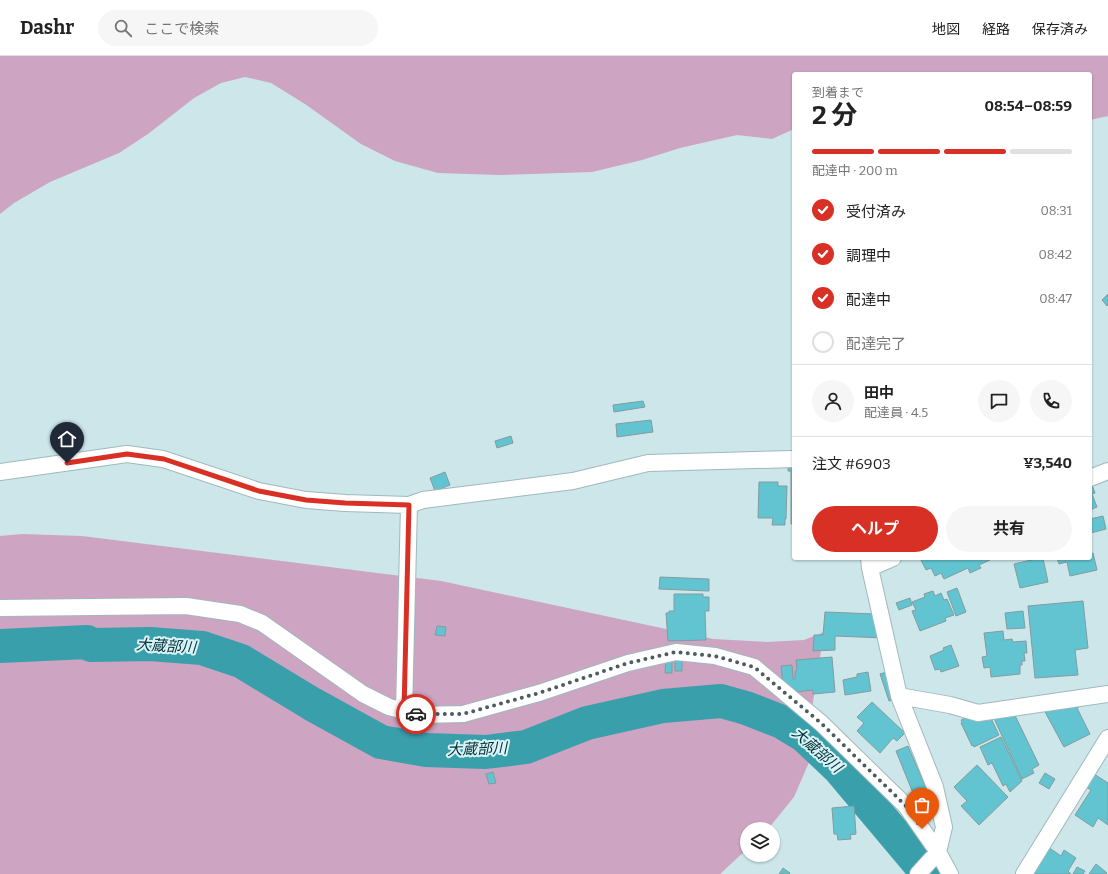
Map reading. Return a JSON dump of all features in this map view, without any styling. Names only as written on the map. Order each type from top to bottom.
[{"type":"street","points":[[0,472],[127,454],[164,459],[259,491],[306,500],[409,505],[423,500],[573,481],[648,463],[792,459]]},
{"type":"street","points":[[1092,477],[1108,471]]},
{"type":"street","points":[[404,711],[409,505]]},
{"type":"street","points":[[884,560],[870,563],[899,696],[935,787],[944,827],[938,852],[918,874]]},
{"type":"street","points":[[0,608],[186,606],[240,614],[262,623],[363,694],[390,707],[420,715],[463,714],[539,693],[628,663],[676,652],[715,656],[754,667],[821,723],[906,806],[938,852],[950,874]]},
{"type":"street","points":[[899,696],[950,705],[978,713],[1108,694]]},
{"type":"street","points":[[1024,874],[1108,738]]},
{"type":"shaded area","points":[[0,56],[1108,56],[1108,116],[1092,120],[1092,72],[792,72],[792,130],[772,139],[737,135],[680,148],[642,160],[592,172],[499,175],[438,173],[395,161],[361,144],[305,104],[271,83],[245,77],[221,83],[194,98],[148,134],[119,153],[50,182],[14,203],[0,214]]},
{"type":"shaded area","points":[[22,534],[82,536],[441,581],[713,639],[767,642],[804,640],[824,632],[810,721],[810,760],[794,797],[774,822],[740,822],[740,855],[720,874],[0,874],[0,536]]},
{"type":"building","points":[[1108,294],[1108,305],[1107,306],[1102,300]]},
{"type":"building","points":[[643,401],[645,407],[614,412],[613,405]]},
{"type":"building","points":[[651,420],[653,432],[617,437],[616,424]]},
{"type":"building","points":[[511,436],[513,443],[497,448],[495,441]]},
{"type":"building","points":[[788,461],[792,461],[792,524],[791,471],[788,471]]},
{"type":"building","points":[[445,472],[450,485],[435,491],[430,478]]},
{"type":"building","points":[[759,482],[778,482],[778,486],[787,486],[785,525],[772,525],[773,518],[758,518]]},
{"type":"building","points":[[1092,485],[1095,493],[1092,494]]},
{"type":"building","points":[[1092,494],[1097,507],[1092,509]]},
{"type":"building","points":[[1103,516],[1106,529],[1092,533],[1092,519]]},
{"type":"building","points":[[1092,553],[1097,570],[1070,576],[1067,562],[1059,564],[1058,560],[1092,560]]},
{"type":"building","points":[[921,560],[990,560],[979,565],[981,568],[970,573],[968,568],[944,579],[941,573],[935,576],[931,568],[926,570]]},
{"type":"building","points":[[1031,560],[1043,560],[1048,582],[1020,588],[1014,564]]},
{"type":"building","points":[[660,577],[709,579],[709,591],[659,589]]},
{"type":"building","points":[[957,588],[966,612],[956,616],[947,592]]},
{"type":"building","points":[[933,591],[935,596],[941,593],[944,600],[947,599],[954,615],[945,618],[946,621],[920,631],[912,611],[916,610],[912,602],[925,597],[924,594]]},
{"type":"building","points":[[674,594],[703,594],[703,597],[709,597],[709,611],[705,611],[706,640],[668,641],[666,613],[669,613],[669,611],[674,611]]},
{"type":"building","points":[[910,598],[912,605],[899,610],[896,603]]},
{"type":"building","points":[[1083,601],[1088,648],[1075,650],[1078,675],[1035,678],[1028,606]]},
{"type":"building","points":[[1023,611],[1025,628],[1007,629],[1005,613]]},
{"type":"building","points":[[825,612],[875,614],[884,638],[835,636],[835,650],[813,651],[814,635],[823,635]]},
{"type":"building","points":[[437,626],[446,627],[445,636],[435,635]]},
{"type":"building","points":[[1003,631],[1004,640],[1012,639],[1013,642],[1026,641],[1027,653],[1024,653],[1025,661],[1022,661],[1022,665],[1020,665],[1020,674],[991,677],[990,667],[984,668],[982,657],[987,656],[984,633]]},
{"type":"building","points":[[951,645],[959,666],[941,672],[940,669],[935,670],[930,656]]},
{"type":"building","points":[[666,657],[672,658],[672,673],[665,673]]},
{"type":"building","points":[[832,657],[835,692],[813,694],[813,690],[796,692],[796,690],[789,690],[783,687],[781,666],[792,665],[793,679],[795,679],[795,671],[797,670],[796,660]]},
{"type":"building","points":[[675,660],[682,660],[682,671],[675,671]]},
{"type":"building","points":[[897,669],[906,695],[889,701],[880,674]]},
{"type":"building","points":[[868,672],[871,691],[845,695],[843,680],[857,677],[857,674]]},
{"type":"building","points":[[1074,698],[1079,707],[1077,708],[1090,734],[1064,747],[1044,710]]},
{"type":"building","points":[[1008,701],[1039,765],[1032,769],[1034,773],[1022,779],[990,710]]},
{"type":"building","points":[[872,702],[905,733],[897,741],[893,738],[880,753],[857,731],[864,723],[857,717]]},
{"type":"building","points":[[986,708],[999,735],[974,747],[973,745],[972,746],[961,720]]},
{"type":"building","points":[[1001,737],[1022,781],[1010,792],[1006,784],[1003,786],[992,763],[988,765],[980,747]]},
{"type":"building","points":[[908,746],[928,793],[915,798],[896,751]]},
{"type":"building","points":[[977,765],[1008,797],[979,825],[961,806],[967,801],[954,787]]},
{"type":"building","points":[[493,772],[496,783],[489,784],[486,774]]},
{"type":"building","points":[[1045,773],[1055,779],[1049,789],[1039,783]]},
{"type":"building","points":[[1094,774],[1108,783],[1108,825],[1098,818],[1093,827],[1075,815],[1091,790],[1086,787]]},
{"type":"building","points":[[854,806],[856,834],[850,835],[851,839],[838,840],[837,834],[834,834],[832,808]]},
{"type":"building","points":[[1048,847],[1061,856],[1064,850],[1076,858],[1068,871],[1071,874],[1030,874]]},
{"type":"building","points":[[1096,864],[1107,873],[1089,874]]},
{"type":"building","points":[[1077,867],[1085,871],[1083,874],[1073,874]]},
{"type":"building","points":[[783,868],[790,873],[779,874]]},
{"type":"waterway","name":"大蔵部川","points":[[0,646],[87,642],[91,645],[150,644],[202,648],[241,661],[312,704],[381,742],[426,750],[486,752],[526,747],[587,723],[663,706],[721,701],[746,708],[782,722],[805,736],[839,768],[928,874]]},
{"type":"way so far","points":[[416,714],[463,714],[539,693],[628,663],[676,652],[715,656],[754,667],[821,723],[906,806],[922,829]]},
{"type":"route","points":[[67,463],[127,454],[164,459],[259,491],[306,500],[409,505],[404,711],[416,714]]}]
